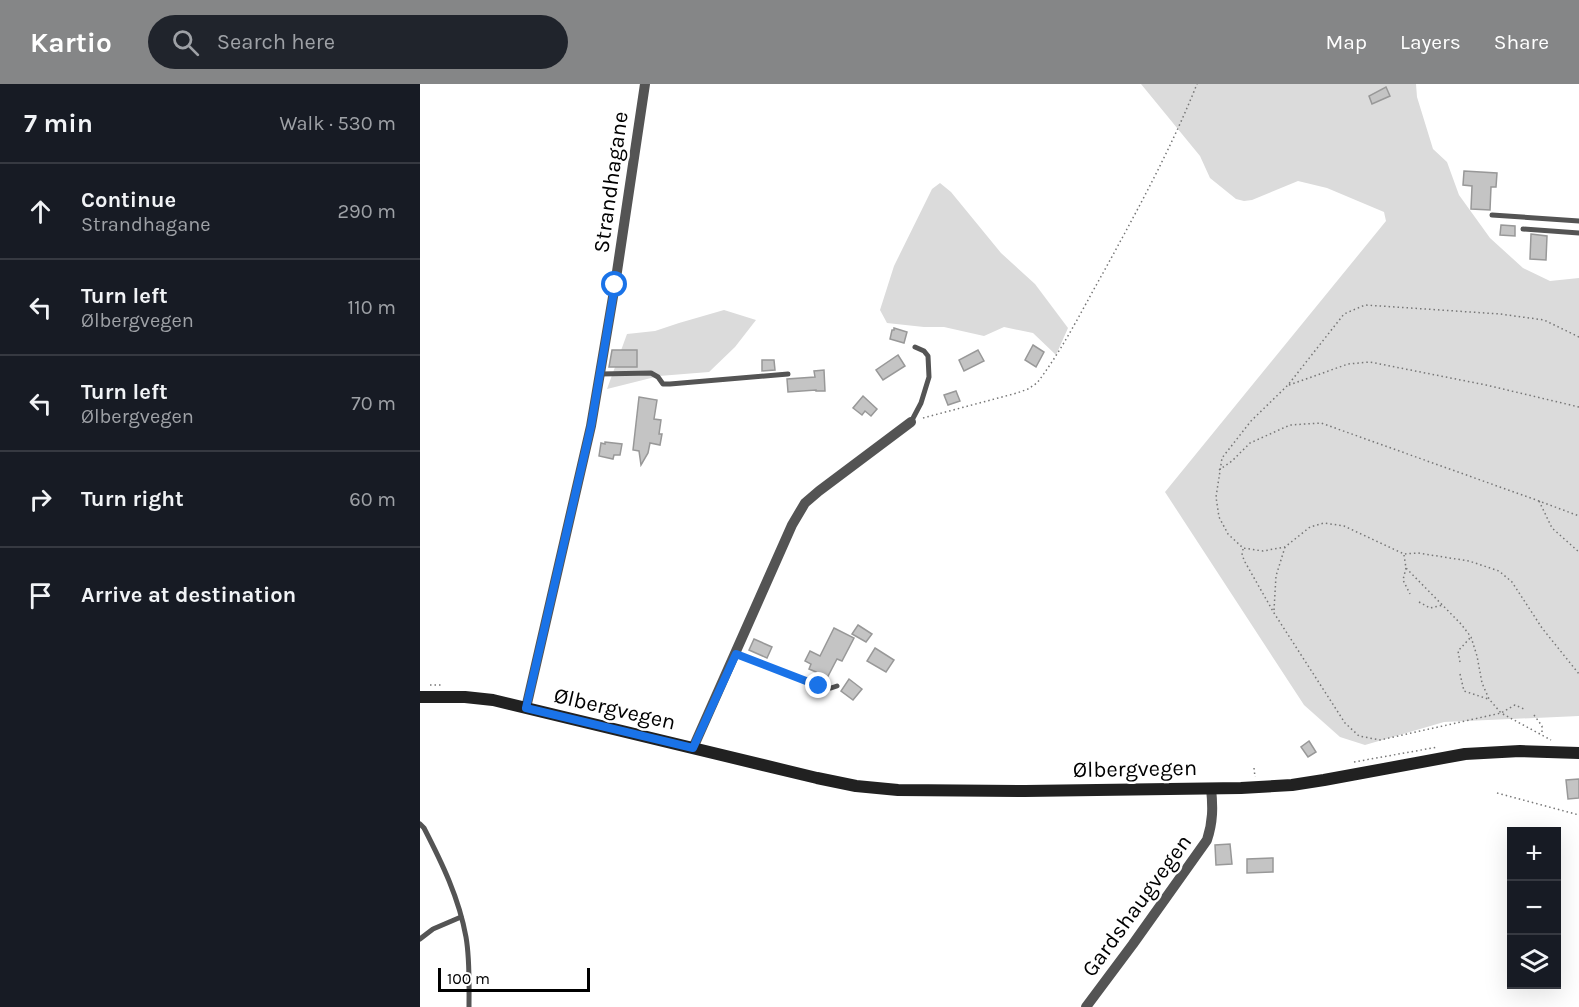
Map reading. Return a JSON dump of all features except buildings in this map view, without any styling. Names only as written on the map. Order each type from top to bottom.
[{"type":"main road","name":"Ølbergvegen","points":[[420,697],[465,697],[493,700],[818,778],[856,786],[898,790],[1211,788],[1292,784],[1465,754],[1520,751],[1579,753]]},
{"type":"street","name":"Strandhagane","points":[[526,708],[591,426],[645,84]]},
{"type":"street","name":"Ølbergvegen","points":[[693,748],[792,525],[805,503],[911,422]]},
{"type":"street","name":"Gardshaugvegen","points":[[1086,1007],[1207,840],[1214,812],[1211,788]]},
{"type":"lane","points":[[1492,215],[1579,221]]},
{"type":"lane","points":[[1523,229],[1579,234]]},
{"type":"lane","points":[[911,422],[921,403],[928,377],[928,356],[924,351],[915,347]]},
{"type":"lane","points":[[600,374],[651,372],[663,384],[788,374]]},
{"type":"lane","points":[[736,654],[819,686],[831,688],[837,686]]},
{"type":"lane","points":[[420,824],[448,876],[461,917],[469,963],[469,1007]]},
{"type":"lane","points":[[420,939],[433,929],[461,917]]},
{"type":"path","points":[[911,422],[1017,393],[1037,382],[1071,331],[1142,202],[1183,120],[1197,84]]},
{"type":"path","points":[[1579,337],[1544,320],[1500,314],[1365,305],[1344,314],[1288,385],[1251,421],[1222,458],[1216,496],[1219,517],[1228,534],[1243,548],[1263,551],[1285,547],[1310,527],[1324,523],[1344,526],[1404,554],[1418,553],[1469,561],[1499,571],[1512,582],[1542,628],[1579,674]]},
{"type":"path","points":[[1288,385],[1348,364],[1370,362],[1486,385],[1579,407]]},
{"type":"path","points":[[1219,471],[1250,443],[1290,425],[1321,423],[1579,516]]},
{"type":"path","points":[[1539,501],[1552,528],[1579,552]]},
{"type":"path","points":[[1274,613],[1276,576],[1285,547]]},
{"type":"path","points":[[1243,548],[1242,555],[1245,562],[1274,613],[1345,723],[1359,736],[1380,740],[1501,713],[1515,705],[1524,709]]},
{"type":"path","points":[[1404,554],[1406,568],[1403,580],[1410,594]]},
{"type":"path","points":[[1406,568],[1471,637],[1488,699],[1501,713],[1554,741],[1558,753]]},
{"type":"path","points":[[1419,602],[1430,608],[1443,605]]},
{"type":"path","points":[[1460,662],[1458,651],[1471,637]]},
{"type":"path","points":[[1460,674],[1464,691],[1488,699]]},
{"type":"path","points":[[1534,715],[1542,726],[1542,735]]},
{"type":"path","points":[[1497,793],[1579,815]]},
{"type":"shaded area","points":[[1141,84],[1416,84],[1417,97],[1433,149],[1447,162],[1459,195],[1490,238],[1523,268],[1550,281],[1579,278],[1579,716],[1444,722],[1365,745],[1340,737],[1304,705],[1165,492],[1386,221],[1384,212],[1327,188],[1298,181],[1252,200],[1236,199],[1210,178],[1200,156]]},
{"type":"shaded area","points":[[940,183],[951,192],[1001,253],[1035,284],[1068,328],[1056,355],[1033,333],[1004,327],[984,336],[944,327],[887,323],[880,310],[894,266],[932,189]]},
{"type":"shaded area","points":[[724,310],[756,320],[735,347],[709,372],[659,376],[607,389],[627,334],[655,331]]},
{"type":"route","points":[[615,285],[591,426],[526,708],[693,748],[736,654],[819,686]]}]
